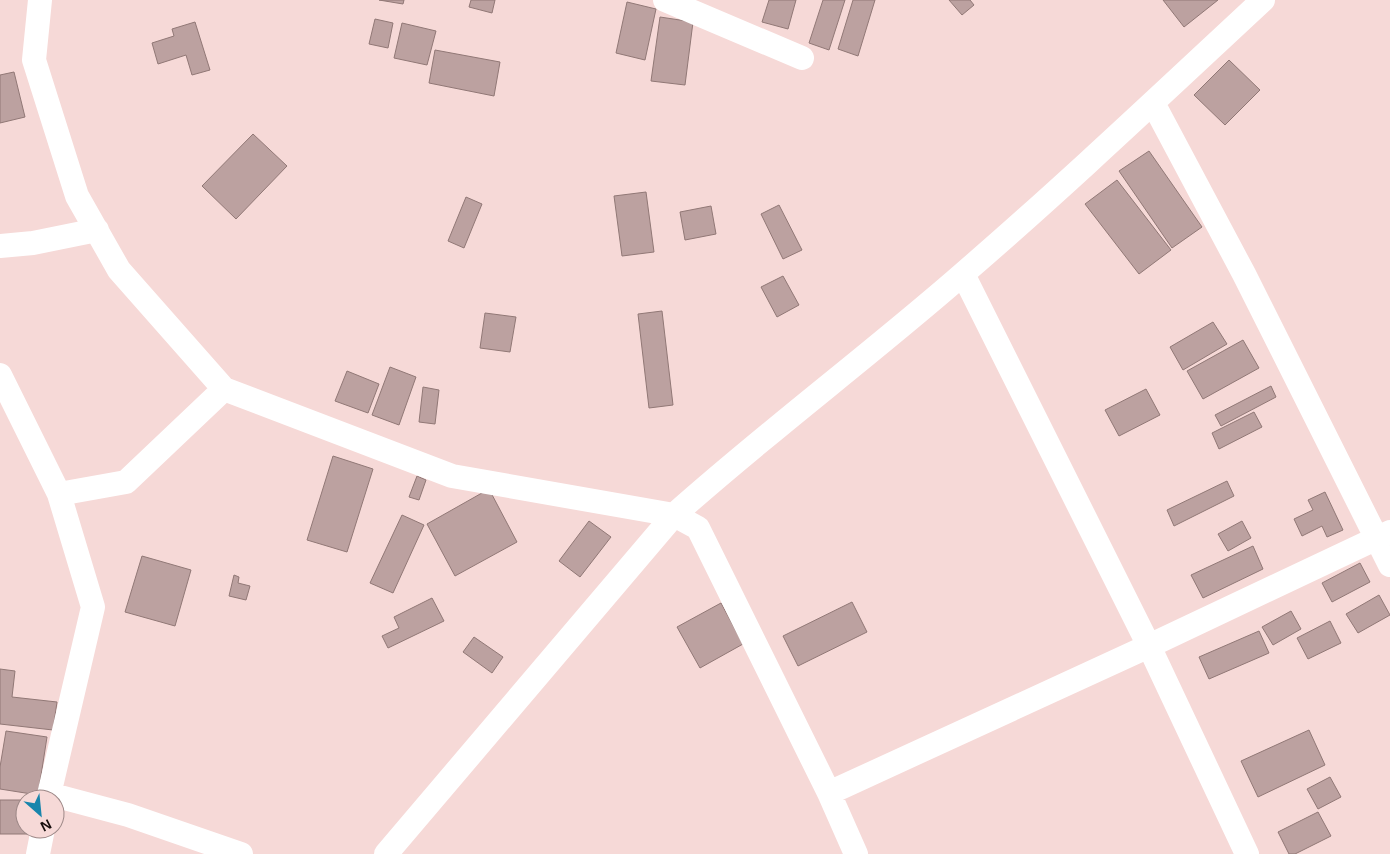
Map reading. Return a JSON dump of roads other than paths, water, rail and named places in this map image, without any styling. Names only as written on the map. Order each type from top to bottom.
[{"type":"street","points":[[40,0],[34,60],[78,196],[119,270],[224,388],[452,476],[674,515],[698,528],[829,794],[852,852]]},
{"type":"street","points":[[665,0],[802,58]]},
{"type":"street","points":[[386,854],[674,515],[741,455],[963,274],[1153,103],[1263,0]]},
{"type":"street","points":[[1153,103],[1383,535],[1390,565]]},
{"type":"street","points":[[0,246],[33,243],[97,230]]},
{"type":"street","points":[[963,274],[1149,646],[1247,854]]},
{"type":"street","points":[[0,375],[60,494],[93,607],[51,789]]},
{"type":"street","points":[[60,494],[126,482],[224,388]]},
{"type":"street","points":[[829,794],[1383,535]]},
{"type":"street","points":[[65,800],[128,816],[241,854]]},
{"type":"street","points":[[38,854],[41,839]]}]
